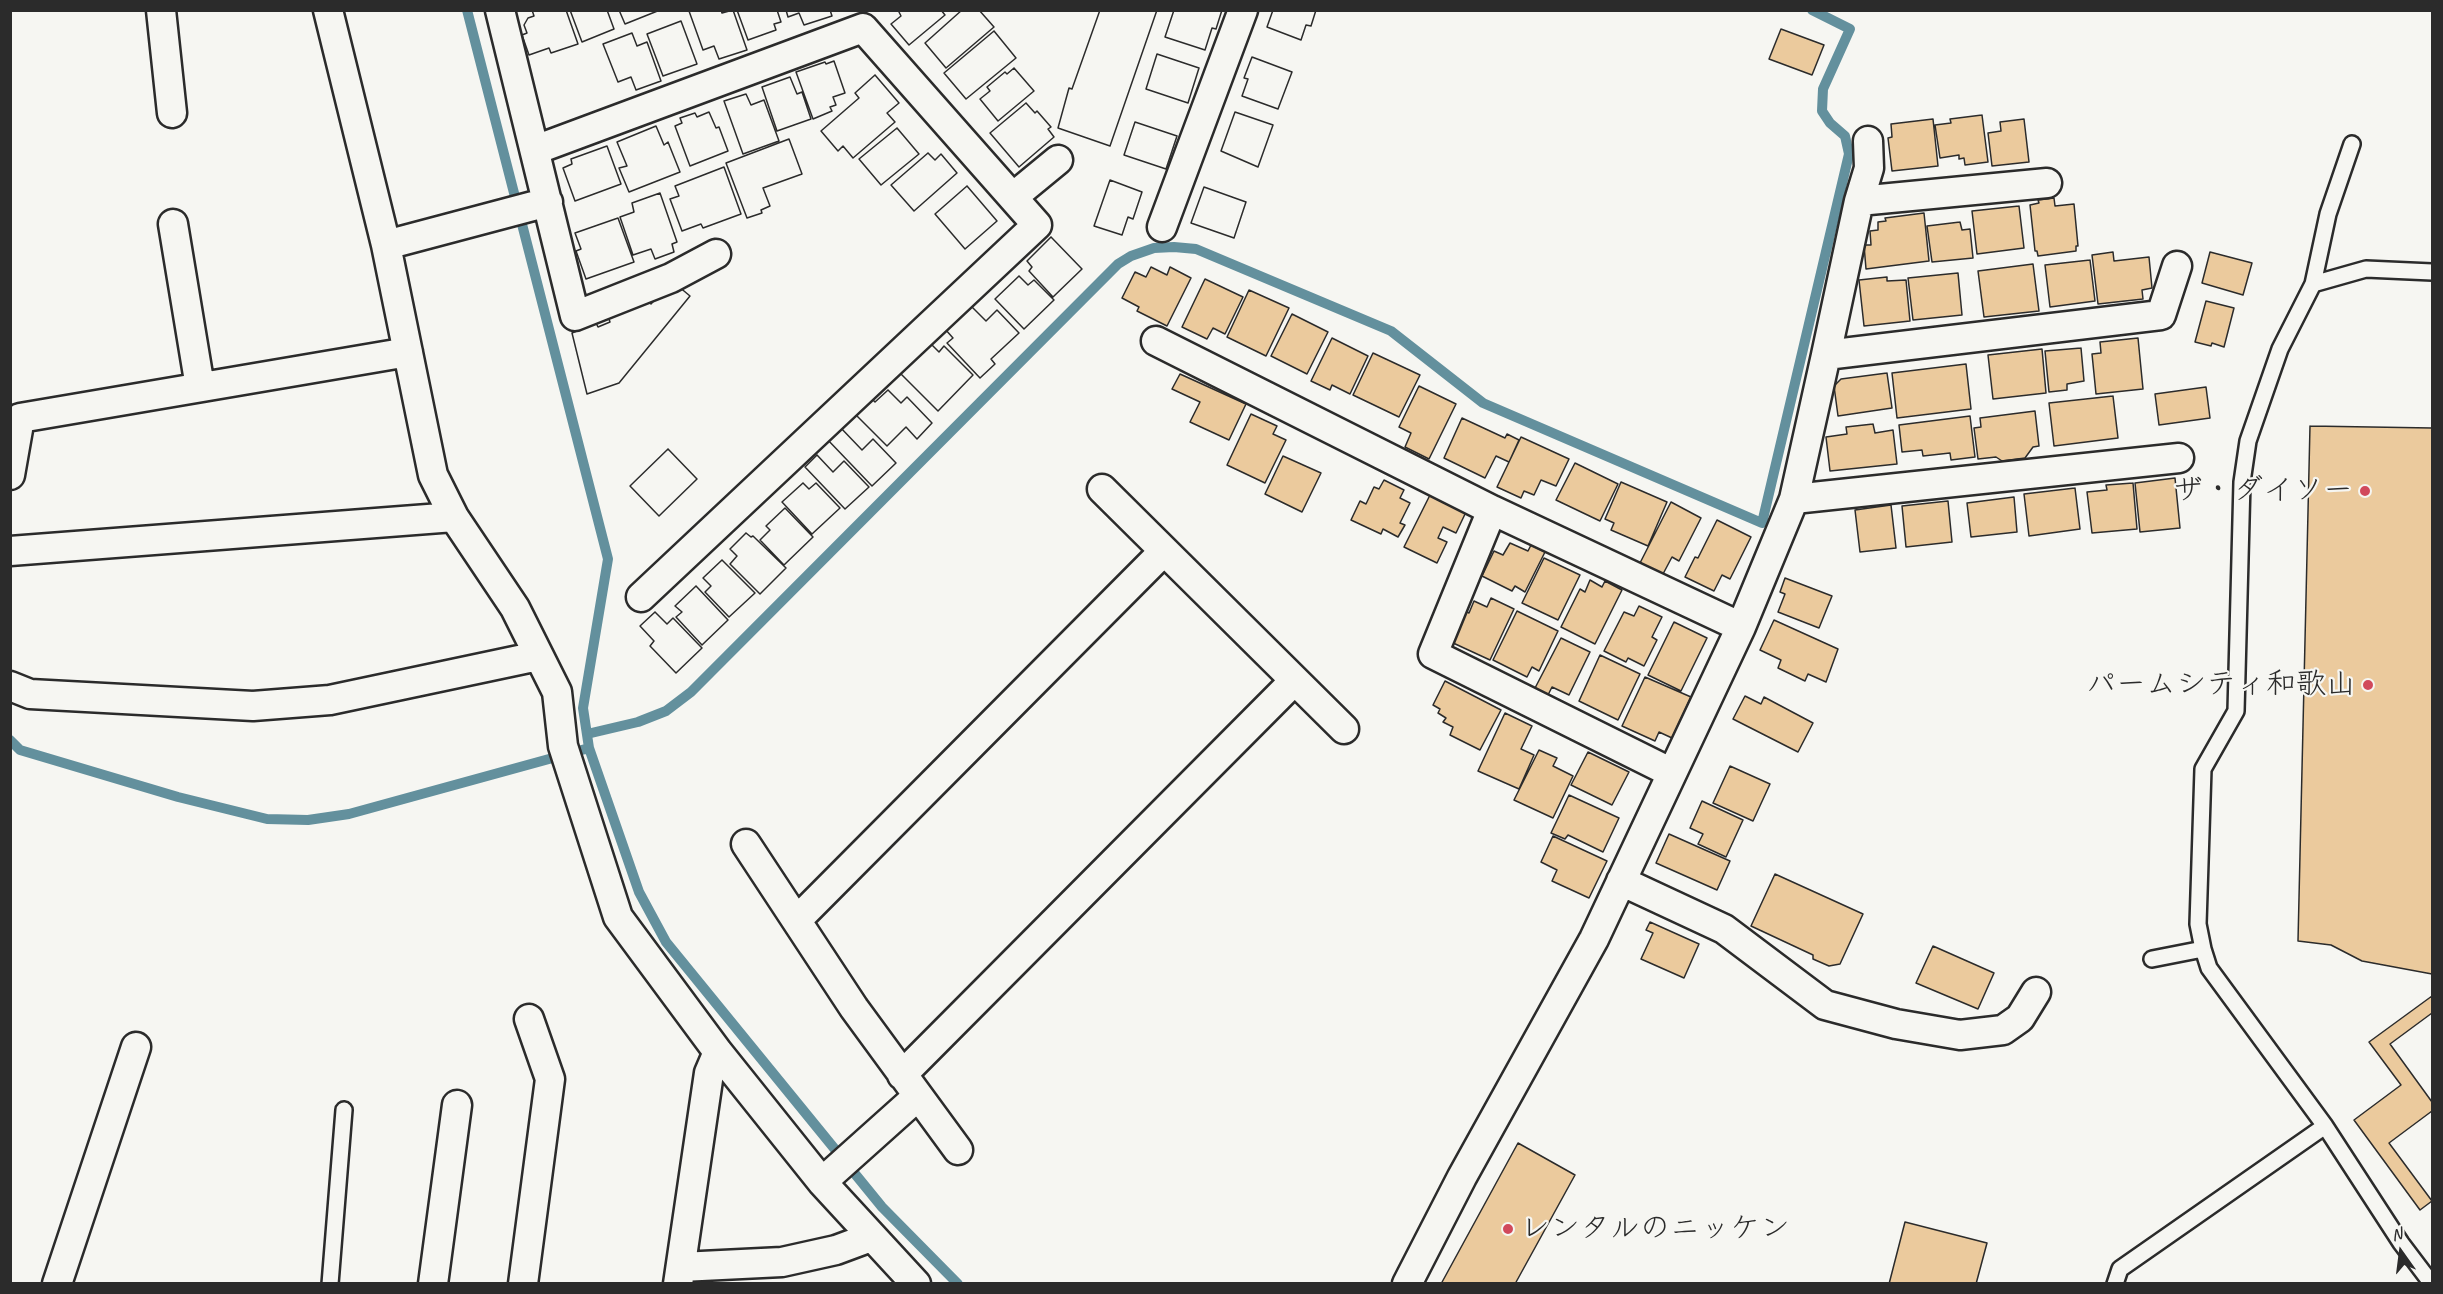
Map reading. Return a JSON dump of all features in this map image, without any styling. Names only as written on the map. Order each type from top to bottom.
[{"type":"street","points":[[161,10],[172,114]]},
{"type":"street","points":[[328,10],[387,245],[433,475],[454,517],[515,608],[557,692],[565,755],[618,917],[718,1052],[822,1182],[916,1284]]},
{"type":"street","points":[[500,10],[575,316],[671,278],[716,254]]},
{"type":"street","points":[[1162,227],[1243,10]]},
{"type":"street","points":[[535,150],[868,20],[1037,225],[640,597]]},
{"type":"street","points":[[1407,1284],[1462,1177],[1593,939],[1741,627],[1794,499],[1859,201],[1869,168],[1868,141]]},
{"type":"street","points":[[1013,197],[1058,160]]},
{"type":"street","points":[[1859,201],[2047,183]]},
{"type":"street","points":[[387,245],[548,202]]},
{"type":"street","points":[[173,224],[200,387]]},
{"type":"street","points":[[1826,355],[2161,315],[2177,266]]},
{"type":"street","points":[[1156,341],[1492,510],[1741,627]]},
{"type":"street","points":[[10,475],[20,418],[408,352]]},
{"type":"street","points":[[1794,499],[2179,459]]},
{"type":"street","points":[[1102,489],[1344,729]]},
{"type":"street","points":[[1492,510],[1433,654],[1672,773]]},
{"type":"street","points":[[10,551],[454,517]]},
{"type":"street","points":[[797,920],[1164,551]]},
{"type":"street","points":[[10,686],[30,694],[254,706],[330,700],[538,656]]},
{"type":"street","points":[[822,1182],[862,1146],[910,1085],[1294,681]]},
{"type":"street","points":[[746,844],[854,1008],[958,1150]]},
{"type":"street","points":[[1621,881],[1724,929],[1824,1005],[1896,1024],[1960,1035],[2003,1030],[2020,1018],[2036,992]]},
{"type":"street","points":[[523,1284],[550,1079],[529,1019]]},
{"type":"street","points":[[57,1284],[136,1047]]},
{"type":"street","points":[[718,1052],[709,1073],[680,1275],[782,1262],[836,1250],[871,1237]]},
{"type":"street","points":[[434,1284],[457,1105]]},
{"type":"lane","points":[[2352,144],[2328,214],[2313,284],[2280,349],[2248,441],[2241,482],[2236,711],[2204,769],[2198,924],[2209,968],[2325,1126],[2401,1243],[2432,1284]]},
{"type":"lane","points":[[2313,284],[2366,269],[2433,272]]},
{"type":"lane","points":[[2152,959],[2203,949]]},
{"type":"lane","points":[[330,1284],[344,1110]]},
{"type":"lane","points":[[2115,1284],[2120,1269],[2325,1126]]},
{"type":"building","points":[[532,10],[566,10],[578,44],[551,53],[549,48],[529,55],[522,35],[527,33],[524,25],[528,18],[534,16]]},
{"type":"building","points":[[532,10],[566,10],[578,44],[551,53],[549,48],[529,55],[522,35],[527,33],[524,25],[528,18],[534,16]]},
{"type":"building","points":[[570,10],[607,10],[614,29],[582,42]]},
{"type":"building","points":[[570,10],[607,10],[614,29],[582,42]]},
{"type":"building","points":[[619,10],[660,10],[625,24]]},
{"type":"building","points":[[619,10],[660,10],[625,24]]},
{"type":"building","points":[[721,10],[722,13],[733,10],[747,50],[719,59],[714,46],[703,50],[689,11]]},
{"type":"building","points":[[721,10],[722,13],[733,10],[747,50],[719,59],[714,46],[703,50],[689,11]]},
{"type":"building","points":[[737,10],[777,10],[781,22],[774,24],[776,30],[748,40]]},
{"type":"building","points":[[737,10],[777,10],[781,22],[774,24],[776,30],[748,40]]},
{"type":"building","points":[[786,10],[830,10],[832,16],[804,25],[799,13],[788,17]]},
{"type":"building","points":[[786,10],[830,10],[832,16],[804,25],[799,13],[788,17]]},
{"type":"building","points":[[898,10],[941,10],[945,15],[909,45],[891,24],[901,16]]},
{"type":"building","points":[[898,10],[941,10],[945,15],[909,45],[891,24],[901,16]]},
{"type":"building","points":[[962,10],[979,10],[994,27],[946,68],[925,43]]},
{"type":"building","points":[[962,10],[979,10],[994,27],[946,68],[925,43]]},
{"type":"building","points":[[1100,10],[1157,10],[1110,146],[1058,128],[1069,88],[1072,89]]},
{"type":"building","points":[[1100,10],[1157,10],[1110,146],[1058,128],[1069,88],[1072,89]]},
{"type":"building","points":[[1174,10],[1222,10],[1216,29],[1212,28],[1205,50],[1165,37]]},
{"type":"building","points":[[1174,10],[1222,10],[1216,29],[1212,28],[1205,50],[1165,37]]},
{"type":"building","points":[[1273,10],[1316,10],[1311,26],[1306,25],[1301,40],[1267,27]]},
{"type":"building","points":[[1273,10],[1316,10],[1311,26],[1306,25],[1301,40],[1267,27]]},
{"type":"building","points":[[681,21],[697,64],[663,76],[647,34]]},
{"type":"building","points":[[681,21],[697,64],[663,76],[647,34]]},
{"type":"building","points":[[1781,29],[1824,45],[1812,75],[1769,59]]},
{"type":"building","points":[[994,31],[1016,58],[966,99],[944,73]]},
{"type":"building","points":[[994,31],[1016,58],[966,99],[944,73]]},
{"type":"building","points":[[632,33],[637,46],[647,42],[661,81],[636,90],[631,77],[618,82],[603,44]]},
{"type":"building","points":[[632,33],[637,46],[647,42],[661,81],[636,90],[631,77],[618,82],[603,44]]},
{"type":"building","points":[[1157,54],[1199,68],[1188,103],[1146,89]]},
{"type":"building","points":[[1157,54],[1199,68],[1188,103],[1146,89]]},
{"type":"building","points":[[1252,57],[1292,72],[1278,109],[1242,96],[1248,79],[1244,78]]},
{"type":"building","points":[[1252,57],[1292,72],[1278,109],[1242,96],[1248,79],[1244,78]]},
{"type":"building","points":[[834,61],[845,93],[833,97],[836,105],[830,107],[832,111],[813,119],[796,72]]},
{"type":"building","points":[[834,61],[845,93],[833,97],[836,105],[830,107],[832,111],[813,119],[796,72]]},
{"type":"building","points":[[1014,68],[1034,91],[998,121],[980,99],[990,91],[987,87],[1005,72],[1007,74]]},
{"type":"building","points":[[1014,68],[1034,91],[998,121],[980,99],[990,91],[987,87],[1005,72],[1007,74]]},
{"type":"building","points":[[875,75],[899,103],[887,113],[895,122],[853,158],[843,146],[838,151],[821,131],[859,98],[855,93]]},
{"type":"building","points":[[875,75],[899,103],[887,113],[895,122],[853,158],[843,146],[838,151],[821,131],[859,98],[855,93]]},
{"type":"building","points":[[790,77],[797,94],[802,92],[811,119],[777,131],[762,87]]},
{"type":"building","points":[[790,77],[797,94],[802,92],[811,119],[777,131],[762,87]]},
{"type":"building","points":[[746,94],[751,105],[764,100],[779,141],[743,154],[724,101]]},
{"type":"building","points":[[746,94],[751,105],[764,100],[779,141],[743,154],[724,101]]},
{"type":"building","points":[[1026,103],[1035,113],[1037,111],[1051,127],[1048,129],[1054,137],[1019,167],[990,133]]},
{"type":"building","points":[[1026,103],[1035,113],[1037,111],[1051,127],[1048,129],[1054,137],[1019,167],[990,133]]},
{"type":"building","points":[[709,112],[716,128],[719,127],[728,151],[690,166],[675,126],[682,123],[680,118],[695,113],[697,117]]},
{"type":"building","points":[[709,112],[716,128],[719,127],[728,151],[690,166],[675,126],[682,123],[680,118],[695,113],[697,117]]},
{"type":"building","points":[[1235,112],[1273,125],[1258,167],[1221,151]]},
{"type":"building","points":[[1235,112],[1273,125],[1258,167],[1221,151]]},
{"type":"building","points":[[1982,115],[1988,162],[1965,165],[1964,158],[1959,159],[1959,155],[1940,158],[1935,125],[1951,123],[1950,119]]},
{"type":"building","points":[[1933,119],[1938,166],[1892,171],[1888,138],[1892,137],[1891,124]]},
{"type":"building","points":[[2024,119],[2029,162],[1992,166],[1988,133],[2001,131],[2000,122]]},
{"type":"building","points":[[1135,122],[1177,136],[1166,169],[1124,155]]},
{"type":"building","points":[[1135,122],[1177,136],[1166,169],[1124,155]]},
{"type":"building","points":[[656,126],[664,145],[668,142],[680,172],[629,192],[619,168],[627,166],[617,142]]},
{"type":"building","points":[[656,126],[664,145],[668,142],[680,172],[629,192],[619,168],[627,166],[617,142]]},
{"type":"building","points":[[897,128],[919,154],[881,185],[859,159]]},
{"type":"building","points":[[897,128],[919,154],[881,185],[859,159]]},
{"type":"building","points":[[789,139],[802,174],[763,188],[770,206],[761,210],[762,213],[747,218],[726,163]]},
{"type":"building","points":[[789,139],[802,174],[763,188],[770,206],[761,210],[762,213],[747,218],[726,163]]},
{"type":"building","points":[[607,146],[621,184],[575,201],[563,168],[572,164],[571,159]]},
{"type":"building","points":[[607,146],[621,184],[575,201],[563,168],[572,164],[571,159]]},
{"type":"building","points":[[928,153],[935,160],[941,154],[957,173],[914,211],[891,185]]},
{"type":"building","points":[[928,153],[935,160],[941,154],[957,173],[914,211],[891,185]]},
{"type":"building","points":[[724,167],[741,214],[703,228],[701,224],[682,231],[670,199],[679,196],[675,186]]},
{"type":"building","points":[[724,167],[741,214],[703,228],[701,224],[682,231],[670,199],[679,196],[675,186]]},
{"type":"building","points":[[1110,180],[1142,192],[1133,219],[1128,217],[1122,235],[1094,226]]},
{"type":"building","points":[[1110,180],[1142,192],[1133,219],[1128,217],[1122,235],[1094,226]]},
{"type":"building","points":[[967,186],[997,221],[965,249],[935,214]]},
{"type":"building","points":[[967,186],[997,221],[965,249],[935,214]]},
{"type":"building","points":[[1204,187],[1246,202],[1234,238],[1191,223]]},
{"type":"building","points":[[1204,187],[1246,202],[1234,238],[1191,223]]},
{"type":"building","points":[[660,193],[677,242],[672,244],[674,252],[655,259],[651,249],[633,255],[620,217],[634,212],[632,203]]},
{"type":"building","points":[[660,193],[677,242],[672,244],[674,252],[655,259],[651,249],[633,255],[620,217],[634,212],[632,203]]},
{"type":"building","points":[[2054,198],[2055,206],[2074,204],[2078,246],[2076,246],[2076,251],[2038,256],[2035,251],[2030,205],[2039,203],[2038,200]]},
{"type":"building","points":[[2019,206],[2024,248],[1977,254],[1972,211]]},
{"type":"building","points":[[1924,213],[1929,261],[1866,269],[1864,245],[1871,245],[1870,231],[1878,230],[1878,222],[1886,221],[1885,218]]},
{"type":"building","points":[[618,218],[634,262],[586,279],[576,251],[581,249],[575,233]]},
{"type":"building","points":[[618,218],[634,262],[586,279],[576,251],[581,249],[575,233]]},
{"type":"building","points":[[1960,222],[1962,230],[1970,229],[1973,258],[1932,262],[1927,226]]},
{"type":"building","points":[[1051,237],[1082,269],[1053,297],[1029,271],[1032,267],[1027,261]]},
{"type":"building","points":[[1051,237],[1082,269],[1053,297],[1029,271],[1032,267],[1027,261]]},
{"type":"building","points":[[2113,252],[2114,261],[2149,257],[2152,288],[2142,290],[2143,299],[2098,304],[2092,255]]},
{"type":"building","points":[[2210,252],[2252,263],[2243,295],[2202,283]]},
{"type":"building","points":[[2090,260],[2095,301],[2050,307],[2045,265]]},
{"type":"building","points":[[2033,264],[2039,311],[1984,317],[1978,271]]},
{"type":"building","points":[[1151,267],[1167,275],[1170,267],[1191,278],[1167,326],[1137,311],[1139,307],[1122,298],[1135,272],[1146,277]]},
{"type":"building","points":[[1958,273],[1962,315],[1913,320],[1908,278]]},
{"type":"building","points":[[1019,276],[1028,285],[1034,280],[1054,300],[1024,329],[995,299]]},
{"type":"building","points":[[1019,276],[1028,285],[1034,280],[1054,300],[1024,329],[995,299]]},
{"type":"building","points":[[1887,277],[1887,281],[1906,280],[1910,321],[1864,326],[1859,280]]},
{"type":"building","points":[[1205,279],[1243,297],[1225,334],[1213,328],[1207,339],[1182,327]]},
{"type":"building","points":[[678,286],[690,296],[619,383],[587,394],[572,333],[596,323],[598,327],[610,322],[607,313],[644,297],[651,304],[660,294]]},
{"type":"building","points":[[678,286],[690,296],[619,383],[587,394],[572,333],[596,323],[598,327],[610,322],[607,313],[644,297],[651,304],[660,294]]},
{"type":"building","points":[[1249,290],[1289,308],[1266,356],[1227,337]]},
{"type":"building","points":[[2206,301],[2234,308],[2224,347],[2212,343],[2211,346],[2195,342]]},
{"type":"building","points":[[970,305],[986,321],[997,310],[1019,333],[991,359],[995,364],[980,378],[947,343],[953,338],[945,329]]},
{"type":"building","points":[[970,305],[986,321],[997,310],[1019,333],[991,359],[995,364],[980,378],[947,343],[953,338],[945,329]]},
{"type":"building","points":[[1292,314],[1328,332],[1307,374],[1271,356]]},
{"type":"building","points":[[1332,338],[1368,356],[1350,394],[1332,385],[1330,390],[1311,381]]},
{"type":"building","points":[[2138,338],[2143,389],[2096,394],[2092,354],[2101,353],[2100,342]]},
{"type":"building","points":[[927,340],[939,352],[944,346],[973,375],[938,411],[896,369]]},
{"type":"building","points":[[927,340],[939,352],[944,346],[973,375],[938,411],[896,369]]},
{"type":"building","points":[[2081,348],[2084,381],[2067,384],[2067,390],[2049,392],[2045,351]]},
{"type":"building","points":[[2042,349],[2046,393],[1993,399],[1988,355]]},
{"type":"building","points":[[1373,353],[1420,375],[1399,417],[1353,395]]},
{"type":"building","points":[[1966,364],[1971,409],[1897,418],[1892,373]]},
{"type":"building","points":[[1887,373],[1892,408],[1838,416],[1834,386],[1841,379]]},
{"type":"building","points":[[1180,374],[1246,404],[1229,440],[1190,422],[1200,402],[1172,389]]},
{"type":"building","points":[[1419,386],[1456,404],[1429,459],[1405,447],[1411,433],[1399,427]]},
{"type":"building","points":[[2206,387],[2210,418],[2159,425],[2155,394]]},
{"type":"building","points":[[888,390],[901,403],[907,397],[932,423],[917,439],[906,427],[887,446],[853,412],[869,396],[875,402]]},
{"type":"building","points":[[888,390],[901,403],[907,397],[932,423],[917,439],[906,427],[887,446],[853,412],[869,396],[875,402]]},
{"type":"building","points":[[2113,396],[2118,438],[2054,446],[2049,403]]},
{"type":"building","points":[[2035,411],[2039,446],[2033,447],[2025,458],[2002,461],[1996,457],[1978,459],[1974,428],[1981,427],[1980,418]]},
{"type":"building","points":[[1251,414],[1277,426],[1273,434],[1286,440],[1265,483],[1227,465]]},
{"type":"building","points":[[1970,416],[1975,457],[1951,460],[1950,453],[1923,456],[1922,450],[1902,452],[1899,425]]},
{"type":"building","points":[[1462,418],[1505,438],[1507,434],[1519,440],[1509,462],[1496,456],[1485,478],[1444,458]]},
{"type":"building","points":[[1873,424],[1875,433],[1893,430],[1897,464],[1830,471],[1826,437],[1847,434],[1846,427]]},
{"type":"building","points":[[839,426],[862,450],[873,439],[896,463],[872,486],[826,438]]},
{"type":"building","points":[[839,426],[862,450],[873,439],[896,463],[872,486],[826,438]]},
{"type":"building","name":"パームシティ和歌山","points":[[2310,426],[2432,428],[2432,974],[2362,961],[2331,945],[2298,941]]},
{"type":"building","points":[[1521,437],[1569,459],[1556,486],[1541,480],[1534,495],[1524,491],[1521,498],[1497,487]]},
{"type":"building","points":[[668,449],[697,479],[659,516],[630,486]]},
{"type":"building","points":[[668,449],[697,479],[659,516],[630,486]]},
{"type":"building","points":[[817,455],[833,472],[844,461],[869,487],[845,509],[805,467]]},
{"type":"building","points":[[817,455],[833,472],[844,461],[869,487],[845,509],[805,467]]},
{"type":"building","points":[[1283,456],[1321,473],[1302,512],[1265,494]]},
{"type":"building","points":[[1575,463],[1618,484],[1600,521],[1556,500]]},
{"type":"building","points":[[2175,478],[2180,528],[2140,532],[2135,483]]},
{"type":"building","points":[[1384,480],[1404,490],[1400,498],[1410,503],[1400,523],[1405,525],[1398,537],[1383,529],[1381,534],[1351,520],[1360,501],[1366,504],[1374,487],[1379,489]]},
{"type":"building","points":[[1621,482],[1667,502],[1648,546],[1611,530],[1614,523],[1605,519]]},
{"type":"building","points":[[803,483],[809,489],[816,483],[840,508],[812,534],[782,502]]},
{"type":"building","points":[[803,483],[809,489],[816,483],[840,508],[812,534],[782,502]]},
{"type":"building","points":[[2133,483],[2137,529],[2092,533],[2087,492],[2107,490],[2106,485]]},
{"type":"building","points":[[2075,488],[2080,529],[2029,536],[2024,494]]},
{"type":"building","points":[[1430,495],[1466,512],[1456,533],[1443,527],[1438,538],[1447,542],[1437,563],[1404,547]]},
{"type":"building","points":[[2014,497],[2017,532],[1971,537],[1967,503]]},
{"type":"building","points":[[1948,501],[1952,542],[1906,547],[1902,506]]},
{"type":"building","points":[[1671,502],[1701,518],[1679,561],[1672,557],[1663,574],[1640,563]]},
{"type":"building","points":[[1891,505],[1896,548],[1860,552],[1855,510]]},
{"type":"building","points":[[785,508],[813,537],[784,565],[760,540],[770,530],[766,526]]},
{"type":"building","points":[[785,508],[813,537],[784,565],[760,540],[770,530],[766,526]]},
{"type":"building","points":[[1717,520],[1751,537],[1730,579],[1722,575],[1714,591],[1685,577],[1695,557],[1698,558]]},
{"type":"building","points":[[746,533],[753,536],[786,568],[760,594],[730,564],[737,556],[730,549]]},
{"type":"building","points":[[746,533],[753,536],[786,568],[760,594],[730,564],[737,556],[730,549]]},
{"type":"building","points":[[1510,543],[1528,551],[1531,545],[1545,552],[1525,592],[1515,586],[1512,591],[1482,576],[1494,551],[1503,555]]},
{"type":"building","points":[[1544,558],[1580,575],[1558,620],[1522,603]]},
{"type":"building","points":[[722,560],[755,593],[729,617],[705,592],[711,586],[703,578]]},
{"type":"building","points":[[722,560],[755,593],[729,617],[705,592],[711,586],[703,578]]},
{"type":"building","points":[[1785,578],[1832,596],[1819,628],[1778,612],[1785,594],[1780,592]]},
{"type":"building","points":[[1590,580],[1602,587],[1605,581],[1622,590],[1595,644],[1561,627],[1580,589],[1585,592]]},
{"type":"building","points":[[696,586],[728,620],[702,645],[676,617],[682,612],[675,606]]},
{"type":"building","points":[[696,586],[728,620],[702,645],[676,617],[682,612],[675,606]]},
{"type":"building","points":[[1491,598],[1514,609],[1490,660],[1451,642],[1465,611],[1469,613],[1474,601],[1487,607]]},
{"type":"building","points":[[1639,606],[1662,617],[1652,637],[1657,640],[1644,666],[1628,658],[1626,662],[1604,651],[1624,612],[1634,616]]},
{"type":"building","points":[[1517,611],[1558,631],[1539,671],[1532,667],[1527,677],[1493,660]]},
{"type":"building","points":[[655,612],[667,624],[673,618],[702,648],[676,673],[650,646],[654,641],[640,626]]},
{"type":"building","points":[[655,612],[667,624],[673,618],[702,648],[676,673],[650,646],[654,641],[640,626]]},
{"type":"building","points":[[1774,620],[1838,649],[1826,682],[1808,674],[1805,681],[1778,668],[1781,660],[1760,650]]},
{"type":"building","points":[[1674,622],[1707,638],[1681,691],[1648,675]]},
{"type":"building","points":[[1561,638],[1590,652],[1569,695],[1552,687],[1547,697],[1534,690]]},
{"type":"building","points":[[1600,655],[1640,674],[1618,720],[1579,701]]},
{"type":"building","points":[[1645,677],[1691,697],[1672,738],[1659,732],[1655,741],[1622,726]]},
{"type":"building","points":[[1445,681],[1501,710],[1480,750],[1450,735],[1453,727],[1443,722],[1446,718],[1438,713],[1440,709],[1433,705]]},
{"type":"building","points":[[1745,696],[1761,704],[1764,697],[1813,723],[1798,752],[1733,719]]},
{"type":"building","points":[[1505,713],[1532,726],[1521,749],[1534,755],[1519,789],[1478,771]]},
{"type":"building","points":[[1539,750],[1557,758],[1553,766],[1573,776],[1553,818],[1514,800]]},
{"type":"building","points":[[1588,752],[1629,772],[1612,805],[1571,785]]},
{"type":"building","points":[[1730,766],[1770,784],[1753,821],[1713,803]]},
{"type":"building","points":[[1569,795],[1619,818],[1603,852],[1568,835],[1565,839],[1551,833]]},
{"type":"building","points":[[1702,801],[1743,820],[1726,857],[1698,844],[1703,834],[1690,828]]},
{"type":"building","points":[[1669,834],[1730,861],[1717,890],[1656,863]]},
{"type":"building","points":[[1553,836],[1607,861],[1589,898],[1552,881],[1557,870],[1541,862]]},
{"type":"building","points":[[1775,874],[1863,914],[1840,964],[1829,966],[1813,959],[1813,955],[1751,926]]},
{"type":"building","points":[[1650,922],[1699,944],[1684,978],[1641,959],[1653,933],[1646,930]]},
{"type":"building","points":[[1933,946],[1994,973],[1978,1009],[1916,983]]},
{"type":"building","points":[[2432,996],[2432,1013],[2390,1044],[2432,1102],[2432,1111],[2389,1143],[2432,1201],[2420,1210],[2354,1120],[2401,1085],[2369,1042]]},
{"type":"building","name":"レンタルのニッケン","points":[[1518,1143],[1575,1175],[1515,1284],[1441,1284]]},
{"type":"building","points":[[1905,1222],[1987,1243],[1976,1284],[1889,1284]]},
{"type":"waterway","points":[[467,10],[608,559],[583,708],[589,748],[639,892],[666,942],[882,1207],[958,1284]]},
{"type":"waterway","points":[[587,734],[638,722],[666,711],[691,692],[1118,264],[1131,256],[1154,248],[1196,249],[1391,331],[1483,403],[1762,523],[1849,154],[1845,136],[1830,123],[1822,111],[1823,89],[1850,29],[1812,10]]},
{"type":"waterway","points":[[10,740],[20,750],[178,797],[267,819],[308,820],[349,814],[589,748]]},
{"type":"place","name":"ザ・ダイソー","points":[[2365,491]]},
{"type":"place","name":"パームシティ和歌山","points":[[2368,685]]},
{"type":"place","name":"レンタルのニッケン","points":[[1508,1229]]}]
